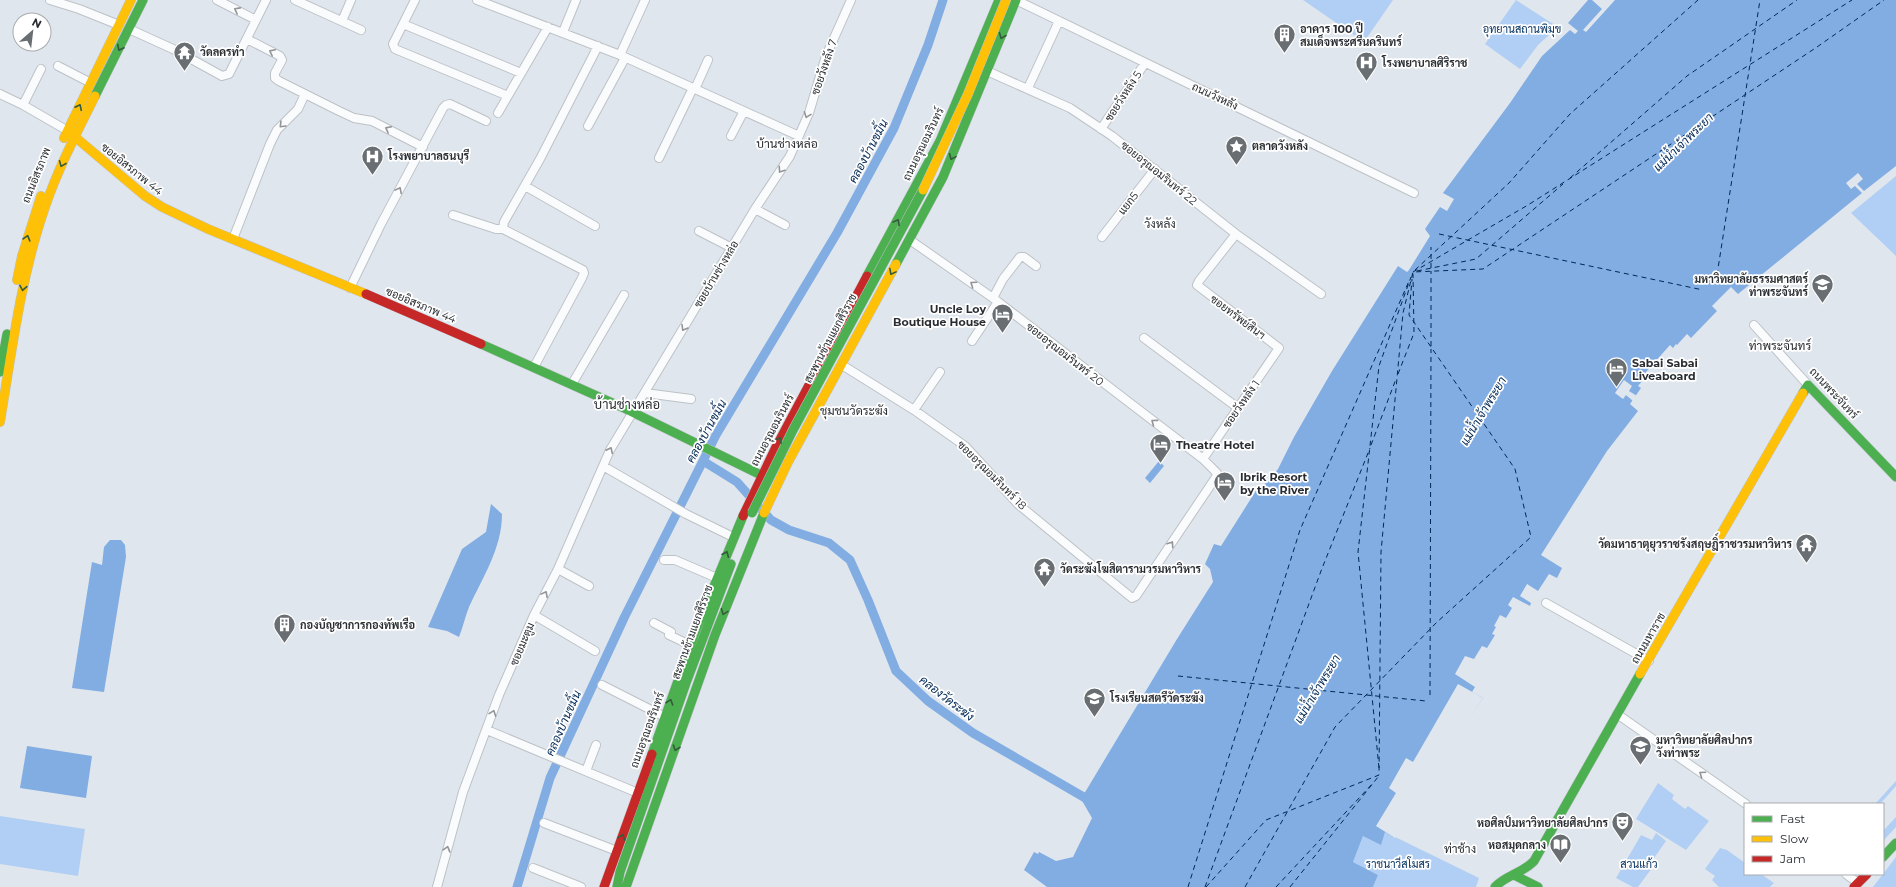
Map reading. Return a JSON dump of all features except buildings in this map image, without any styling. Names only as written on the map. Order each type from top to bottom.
[{"type":"main road","name":"ถนนอิสรภาพ","points":[[0,372],[23,251],[34,215],[71,134],[91,83],[131,0]]},
{"type":"main road","points":[[0,422],[26,277],[45,207],[71,134],[129,29],[143,0]]},
{"type":"main road","name":"ถนนอรุณอมรินทร์","points":[[604,887],[690,645],[733,538],[761,475],[940,141],[999,0]]},
{"type":"main road","name":"สะพานข้ามแยกศิริราช","points":[[613,887],[620,872],[705,633],[755,507],[776,463],[926,186],[953,128],[1006,0]]},
{"type":"main road","points":[[626,887],[715,635],[759,524],[800,438],[842,365],[910,240],[952,158],[1016,0]]},
{"type":"main road","points":[[119,24],[129,29]]},
{"type":"main road","name":"ซอยอิสรภาพ 44","points":[[71,134],[153,203],[233,239],[418,315],[572,384],[704,447],[777,484]]},
{"type":"main road","points":[[825,355],[842,365]]},
{"type":"main road","name":"ถนนพระจันทร์","points":[[1806,381],[1896,477]]},
{"type":"main road","name":"ถนนมหาราช","points":[[1495,887],[1502,880],[1527,869],[1534,861],[1617,714],[1649,661],[1806,381]]},
{"type":"main road","points":[[1884,856],[1896,843]]},
{"type":"main road","name":"สะพานข้ามแยกศิริราช","points":[[617,887],[620,872]]},
{"type":"main road","points":[[1514,875],[1538,887]]},
{"type":"main road","points":[[1856,886],[1866,875]]},
{"type":"street","points":[[50,0],[119,24]]},
{"type":"street","points":[[217,0],[256,20]]},
{"type":"street","points":[[129,29],[222,76],[229,74],[266,0]]},
{"type":"street","points":[[295,0],[362,30]]},
{"type":"street","points":[[342,21],[351,0]]},
{"type":"street","points":[[415,0],[393,44],[395,50],[508,96]]},
{"type":"street","points":[[477,0],[496,3],[548,27],[598,46],[798,136]]},
{"type":"street","points":[[563,32],[576,0]]},
{"type":"street","points":[[588,126],[622,57],[645,0]]},
{"type":"street","name":"ซอยวังหลัง 7","points":[[798,136],[809,113],[826,56],[851,0]]},
{"type":"street","name":"ถนนวังหลัง","points":[[1016,0],[1414,192]]},
{"type":"street","points":[[1028,88],[1059,21]]},
{"type":"street","points":[[403,24],[521,73]]},
{"type":"street","points":[[498,113],[548,27]]},
{"type":"street","points":[[247,40],[280,56],[282,60],[275,73],[276,78],[354,118],[372,121],[423,147]]},
{"type":"street","points":[[503,229],[504,222],[526,186],[598,46]]},
{"type":"street","points":[[659,158],[708,60]]},
{"type":"street","name":"ซอยวังหลัง 5","points":[[1101,129],[1144,63]]},
{"type":"street","points":[[58,66],[91,83]]},
{"type":"street","points":[[23,105],[41,69]]},
{"type":"street","name":"ซอยอรุณอมรินทร์ 22","points":[[987,71],[1070,108],[1101,129],[1154,169],[1236,234],[1321,294]]},
{"type":"street","points":[[0,94],[23,105],[71,134]]},
{"type":"street","points":[[233,239],[270,144],[277,130],[298,109],[305,94]]},
{"type":"street","points":[[350,288],[381,224],[446,105],[450,104],[486,121]]},
{"type":"street","points":[[731,136],[744,111]]},
{"type":"street","name":"ซอยบ้านช่างหล่อ","points":[[631,412],[645,393],[755,209],[790,156],[798,136]]},
{"type":"street","name":"แยก5","points":[[1102,237],[1154,169]]},
{"type":"street","points":[[526,186],[595,226]]},
{"type":"street","points":[[755,209],[785,225]]},
{"type":"street","points":[[453,215],[496,229],[503,229],[583,270],[584,273],[534,367]]},
{"type":"street","points":[[699,230],[732,248]]},
{"type":"street","name":"ซอยทรัพย์สินฯ","points":[[1236,234],[1197,285],[1279,348]]},
{"type":"street","name":"ซอยอรุณอมรินทร์ 20","points":[[910,240],[996,300],[1202,459],[1217,474]]},
{"type":"street","points":[[972,341],[996,300],[1003,279],[1020,257],[1024,257],[1036,266]]},
{"type":"street","points":[[572,384],[624,295]]},
{"type":"street","name":"ถนนพระจันทร์","points":[[1754,325],[1806,381]]},
{"type":"street","points":[[1144,338],[1238,408]]},
{"type":"street","name":"ซอยวังหลัง 1","points":[[1202,459],[1279,348]]},
{"type":"street","name":"ซอยอรุณอมรินทร์ 18","points":[[842,365],[914,410],[965,446],[1019,505],[1132,598],[1136,596],[1217,474]]},
{"type":"street","points":[[914,410],[940,372]]},
{"type":"street","points":[[645,393],[691,399]]},
{"type":"street","name":"ซอยมะตูม","points":[[437,887],[463,792],[500,695],[534,615],[558,569],[602,466],[631,412]]},
{"type":"street","points":[[602,466],[673,507],[733,538]]},
{"type":"street","points":[[664,560],[675,560],[717,578]]},
{"type":"street","points":[[558,569],[590,586]]},
{"type":"street","points":[[1546,604],[1649,661]]},
{"type":"street","points":[[534,615],[595,651]]},
{"type":"street","points":[[654,623],[672,632],[669,635],[690,645]]},
{"type":"street","points":[[602,686],[665,717]]},
{"type":"street","points":[[1617,714],[1744,803]]},
{"type":"street","points":[[487,730],[638,793]]},
{"type":"street","points":[[586,771],[596,746]]},
{"type":"street","points":[[544,823],[616,851]]},
{"type":"street","points":[[533,868],[581,887]]},
{"type":"street","points":[[1847,875],[1856,886]]},
{"type":"green space","points":[[1303,0],[1393,0],[1364,42]]},
{"type":"green space","name":"อุทยานสถานพิมุข","points":[[1516,0],[1558,27],[1538,45],[1520,69],[1485,44]]},
{"type":"green space","points":[[1896,176],[1896,256],[1851,213]]},
{"type":"green space","points":[[1896,781],[1896,786],[1881,803],[1876,803]]},
{"type":"green space","points":[[1658,783],[1674,795],[1672,799],[1685,809],[1688,806],[1709,821],[1686,850],[1636,819]]},
{"type":"green space","points":[[0,816],[85,829],[78,876],[0,864]]},
{"type":"green space","points":[[1896,817],[1896,827],[1884,840],[1884,830]]},
{"type":"green space","name":"ราชนาวีสโมสร","points":[[1385,832],[1479,878],[1476,887],[1373,887],[1378,875],[1353,862],[1363,836]]},
{"type":"green space","name":"สวนแก้ว","points":[[1656,833],[1666,841],[1652,861],[1655,864],[1638,887],[1633,887],[1616,878],[1641,835],[1652,840]]},
{"type":"green space","points":[[1720,848],[1727,850],[1744,862],[1744,875],[1762,875],[1774,883],[1770,887],[1719,887],[1712,880],[1715,876],[1705,869]]},
{"type":"green space","points":[[1896,857],[1896,887],[1873,887],[1882,875],[1884,875],[1884,873]]},
{"type":"water","name":"แม่น้ำเจ้าพระยา","points":[[1588,0],[1592,0],[1602,9],[1583,30],[1586,32],[1615,0],[1896,0],[1896,166],[1864,191],[1857,184],[1863,179],[1858,173],[1846,183],[1851,189],[1855,186],[1862,193],[1738,294],[1731,287],[1712,306],[1717,311],[1691,338],[1687,334],[1673,348],[1670,345],[1646,372],[1648,374],[1638,386],[1641,388],[1630,404],[1638,411],[1607,451],[1541,555],[1562,568],[1557,578],[1549,574],[1538,591],[1527,584],[1520,596],[1531,603],[1530,606],[1513,597],[1508,605],[1512,608],[1506,618],[1500,615],[1494,626],[1496,627],[1492,634],[1495,635],[1487,648],[1482,646],[1474,659],[1465,656],[1455,674],[1475,687],[1472,692],[1483,698],[1446,752],[1393,837],[1385,832],[1381,845],[1363,836],[1353,862],[1378,875],[1373,887],[1047,887],[1024,870],[1034,852],[1038,854],[1039,852],[1056,861],[1073,857],[1092,818],[1081,799],[1213,582],[1210,569],[1205,564],[1214,544],[1221,546],[1257,489],[1269,481],[1278,469],[1294,437],[1332,371],[1398,266],[1407,272],[1409,270],[1430,236],[1425,229],[1440,207],[1447,211],[1454,199],[1443,193],[1510,103],[1542,56],[1570,30],[1575,34],[1578,31],[1568,23]]},
{"type":"water","points":[[1159,461],[1164,466],[1150,483],[1145,478]]},
{"type":"water","points":[[491,504],[502,514],[499,539],[491,562],[469,607],[459,637],[447,631],[428,627],[462,549],[486,532]]},
{"type":"water","points":[[110,540],[121,540],[125,545],[126,557],[104,692],[72,688],[92,562],[102,565],[104,547]]},
{"type":"water","points":[[27,746],[92,756],[86,798],[20,788]]},
{"type":"pier","points":[[1624,380],[1632,386],[1629,391],[1637,396],[1633,401],[1626,395],[1623,399],[1615,393]]},
{"type":"pier","points":[[1458,684],[1483,698],[1447,753],[1410,817],[1395,838],[1376,826],[1396,793],[1389,788],[1406,758],[1413,762]]},
{"type":"waterway","name":"คลองบ้านขมิ้น","points":[[517,887],[550,778],[624,618],[716,435],[837,233],[894,128],[928,45],[943,0]]},
{"type":"waterway","name":"คลองวัดระฆัง","points":[[703,461],[737,482],[771,520],[789,530],[829,543],[850,560],[868,600],[896,671],[928,701],[973,733],[1094,803]]},
{"type":"ferry route","points":[[1415,270],[1509,183],[1570,114],[1698,0]]},
{"type":"ferry route","points":[[1717,275],[1760,0]]},
{"type":"ferry route","points":[[1570,178],[1687,76],[1797,0]]},
{"type":"ferry route","points":[[1413,272],[1528,205],[1852,0]]},
{"type":"ferry route","points":[[1206,887],[1266,820],[1379,775],[1381,552],[1403,313],[1413,272],[1483,269],[1817,47],[1884,0]]},
{"type":"ferry route","points":[[1417,271],[1476,259],[1563,184]]},
{"type":"ferry route","points":[[1439,234],[1703,290]]},
{"type":"ferry route","points":[[1431,247],[1431,268]]},
{"type":"ferry route","points":[[1431,271],[1431,346]]},
{"type":"ferry route","points":[[1398,374],[1414,333],[1413,274]]},
{"type":"ferry route","points":[[1379,768],[1358,552],[1379,366],[1411,277]]},
{"type":"ferry route","points":[[1245,887],[1335,727],[1436,623],[1531,537],[1515,469],[1409,315],[1412,279]]},
{"type":"ferry route","points":[[1188,887],[1300,530],[1409,281]]},
{"type":"ferry route","points":[[1430,695],[1431,349]]},
{"type":"ferry route","points":[[1371,445],[1396,379]]},
{"type":"ferry route","points":[[1205,887],[1321,571],[1370,448]]},
{"type":"ferry route","points":[[1178,676],[1426,701]]},
{"type":"ferry route","points":[[1290,887],[1378,777]]},
{"type":"ferry route","points":[[1276,887],[1374,782]]},
{"type":"traffic: fast","points":[[95,96],[143,0]]},
{"type":"traffic: fast","points":[[867,276],[940,141],[999,0]]},
{"type":"traffic: fast","points":[[896,264],[943,177],[1016,0]]},
{"type":"traffic: fast","points":[[752,513],[793,430],[923,190]]},
{"type":"traffic: fast","points":[[0,372],[7,334]]},
{"type":"traffic: fast","points":[[481,344],[626,409],[767,478]]},
{"type":"traffic: fast","points":[[1803,393],[1808,385],[1896,477]]},
{"type":"traffic: fast","points":[[626,887],[715,635],[764,513]]},
{"type":"traffic: fast","points":[[652,754],[696,630],[743,516]]},
{"type":"traffic: fast","points":[[617,887],[620,872],[686,683],[731,564]]},
{"type":"traffic: fast","points":[[1495,887],[1534,861],[1640,674]]},
{"type":"traffic: fast","points":[[1884,856],[1896,843]]},
{"type":"traffic: fast","points":[[1514,875],[1538,887]]},
{"type":"traffic: slow","points":[[64,138],[131,0]]},
{"type":"traffic: slow","points":[[923,190],[968,94],[1006,0]]},
{"type":"traffic: slow","points":[[0,422],[23,286],[37,233],[56,179],[95,96]]},
{"type":"traffic: slow","points":[[68,131],[145,196],[162,207],[208,229],[366,294]]},
{"type":"traffic: slow","points":[[17,280],[22,256],[41,196]]},
{"type":"traffic: slow","points":[[764,513],[788,462],[896,264]]},
{"type":"traffic: slow","points":[[1640,674],[1803,393]]},
{"type":"traffic: jam","points":[[743,516],[776,447],[867,276]]},
{"type":"traffic: jam","points":[[366,294],[481,344]]},
{"type":"traffic: jam","points":[[604,887],[652,754]]},
{"type":"traffic: jam","points":[[1854,887],[1866,875]]},
{"type":"place","name":"อาคาร 100 ปี สมเด็จพระศรีนครินทร์","points":[[1284,54]]},
{"type":"place","name":"วัดลครทำ","points":[[184,72]]},
{"type":"place","name":"โรงพยาบาลศิริราช","points":[[1367,82]]},
{"type":"place","name":"ตลาดวังหลัง","points":[[1237,166]]},
{"type":"place","name":"โรงพยาบาลธนบุรี","points":[[373,176]]},
{"type":"place","name":"มหาวิทยาลัยธรรมศาสตร์ ท่าพระจันทร์","points":[[1823,304]]},
{"type":"place","name":"Uncle Loy Boutique House","points":[[1002,334]]},
{"type":"place","name":"Sabai Sabai Liveaboard","points":[[1616,388]]},
{"type":"place","name":"Theatre Hotel","points":[[1161,464]]},
{"type":"place","name":"Ibrik Resort by the River","points":[[1225,502]]},
{"type":"place","name":"วัดมหาธาตุยุวราชรังสฤษฎิ์ราชวรมหาวิหาร","points":[[1807,564]]},
{"type":"place","name":"วัดระฆังโฆสิตารามวรมหาวิหาร","points":[[1045,588]]},
{"type":"place","name":"กองบัญชาการกองทัพเรือ","points":[[285,644]]},
{"type":"place","name":"โรงเรียนสตรีวัดระฆัง","points":[[1094,718]]},
{"type":"place","name":"มหาวิทยาลัยศิลปากร วังท่าพระ","points":[[1641,766]]},
{"type":"place","name":"หอศิลป์มหาวิทยาลัยศิลปากร","points":[[1623,842]]},
{"type":"place","name":"หอสมุดกลาง","points":[[1561,864]]},
{"type":"district","name":"บ้านช่างหล่อ","points":[[787,143]]},
{"type":"district","name":"วังหลัง","points":[[1160,223]]},
{"type":"district","name":"ท่าพระจันทร์","points":[[1780,345]]},
{"type":"district","name":"บ้านช่างหล่อ","points":[[627,404]]},
{"type":"district","name":"ชุมชนวัดระฆัง","points":[[854,410]]},
{"type":"district","name":"ท่าช้าง","points":[[1460,848]]}]
